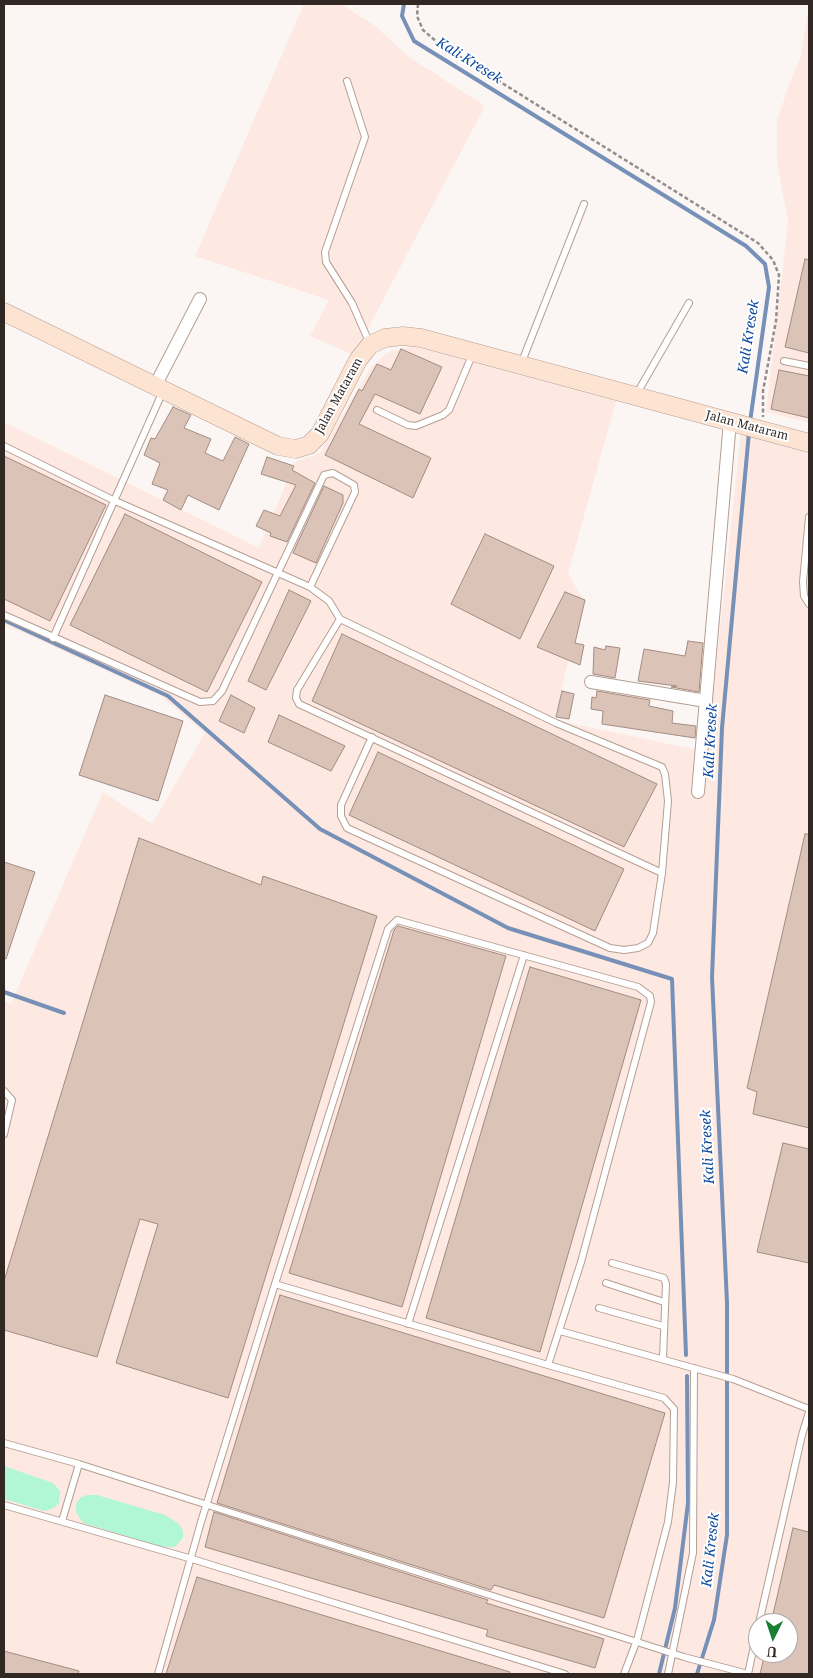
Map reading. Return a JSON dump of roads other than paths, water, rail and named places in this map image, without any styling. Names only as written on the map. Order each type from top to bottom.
[{"type":"main road","name":"Jalan Mataram","points":[[4,312],[278,446],[296,449],[309,445],[320,434],[358,360],[370,346],[385,338],[403,336],[421,338],[809,443]]},
{"type":"street","points":[[159,388],[200,300]]},
{"type":"street","points":[[698,792],[732,422]]},
{"type":"street","points":[[591,682],[706,700]]},
{"type":"lane","points":[[347,81],[365,137],[324,252],[326,262],[352,303],[370,346]]},
{"type":"lane","points":[[521,365],[584,204]]},
{"type":"lane","points":[[635,396],[689,304]]},
{"type":"lane","points":[[377,410],[408,425],[416,426],[444,415],[449,410],[473,352]]},
{"type":"lane","points":[[784,361],[809,366]]},
{"type":"lane","points":[[53,638],[159,388]]},
{"type":"lane","points":[[4,446],[113,500],[310,587],[329,601],[340,619],[556,722],[662,767],[665,774],[668,802],[662,873],[653,933],[648,943],[638,948],[624,950],[610,948],[347,828],[343,823],[341,805],[372,736]]},
{"type":"lane","points":[[4,615],[200,702],[213,701],[222,691],[324,475],[333,473],[354,485],[355,492],[310,587]]},
{"type":"lane","points":[[809,517],[804,596],[809,604]]},
{"type":"lane","points":[[340,619],[297,690],[296,698],[304,707],[372,736],[662,873]]},
{"type":"lane","points":[[158,1674],[275,1284],[392,924],[401,921],[638,987],[648,993],[651,1002],[560,1331],[548,1364]]},
{"type":"lane","points":[[408,1324],[524,955]]},
{"type":"lane","points":[[4,1091],[12,1100],[4,1134]]},
{"type":"lane","points":[[612,1263],[664,1278],[663,1358]]},
{"type":"lane","points":[[606,1283],[664,1302]]},
{"type":"lane","points":[[275,1284],[670,1401],[674,1409],[673,1482],[668,1522],[637,1640],[624,1674]]},
{"type":"lane","points":[[599,1308],[663,1326]]},
{"type":"lane","points":[[560,1331],[663,1358],[733,1379],[809,1411],[761,1613]]},
{"type":"lane","points":[[668,1674],[692,1553],[694,1368]]},
{"type":"lane","points":[[4,1443],[80,1464],[637,1640],[684,1657],[748,1674]]},
{"type":"lane","points":[[62,1521],[80,1464]]},
{"type":"lane","points":[[4,1505],[192,1559],[565,1674]]},
{"type":"waterway","name":"Kali Kresek","points":[[404,4],[402,16],[414,41],[746,246],[765,264],[769,287],[750,422]]},
{"type":"waterway","name":"Kali Kresek","points":[[697,1674],[714,1620],[727,1535],[727,1303],[712,977],[722,728],[749,432]]},
{"type":"waterway","points":[[4,620],[168,696],[320,829],[508,928],[672,979],[686,1355]]},
{"type":"waterway","points":[[4,992],[64,1013]]},
{"type":"waterway","points":[[659,1674],[675,1608],[688,1503],[687,1376]]}]
